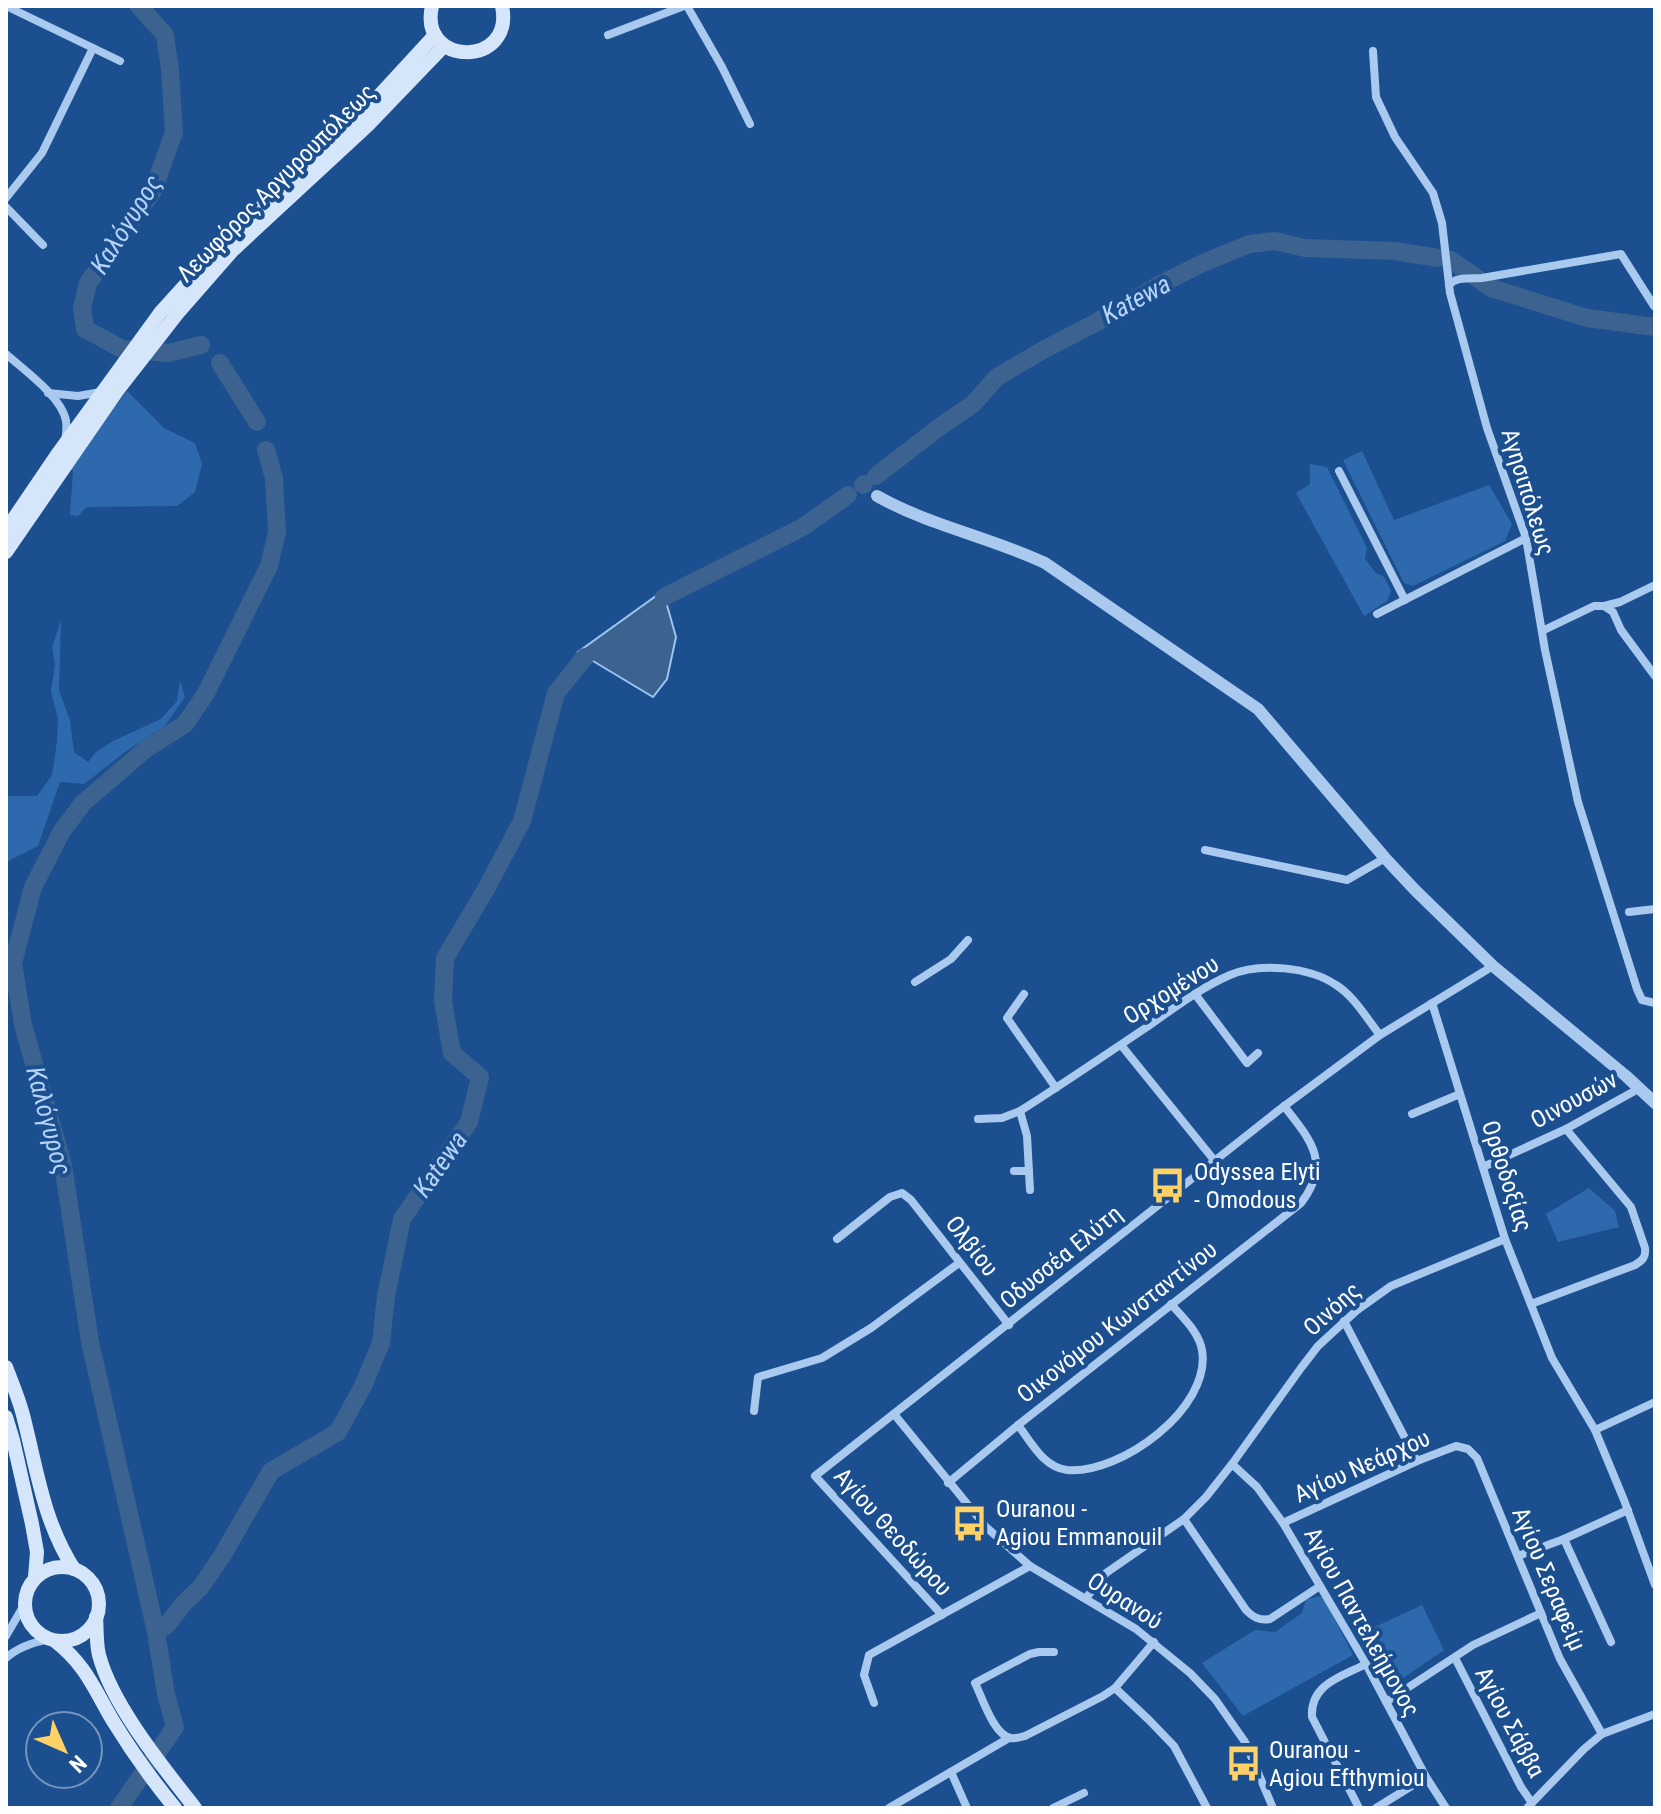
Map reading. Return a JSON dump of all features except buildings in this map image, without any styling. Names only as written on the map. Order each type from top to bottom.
[{"type":"main road","points":[[432,6],[431,25],[440,40],[455,51],[467,53],[489,46],[497,37],[503,27],[502,6]]},
{"type":"main road","name":"Λεωφόρος Αργυρουπόλεως","points":[[6,552],[160,313],[225,241],[440,40]]},
{"type":"main road","name":"Λεωφόρος Αργυρουπόλεως","points":[[6,530],[65,442],[233,250],[369,124],[440,40]]},
{"type":"main road","points":[[6,1367],[22,1411],[48,1515],[56,1538],[74,1569]]},
{"type":"main road","points":[[6,1417],[37,1552],[35,1577],[24,1605],[26,1616],[33,1628],[71,1654],[82,1666],[145,1770],[175,1808]]},
{"type":"main road","points":[[35,1577],[60,1567],[74,1569],[86,1576],[95,1588],[99,1602],[96,1617],[99,1653],[108,1678],[155,1756],[195,1808]]},
{"type":"main road","points":[[52,1640],[75,1639],[88,1630],[96,1617]]},
{"type":"street","points":[[6,6],[120,61]]},
{"type":"street","points":[[608,35],[685,6],[722,67],[750,124]]},
{"type":"street","points":[[6,198],[42,153],[93,48]]},
{"type":"street","name":"Αγησιπόλεως","points":[[1373,51],[1376,97],[1395,137],[1433,193],[1442,223],[1449,285],[1487,428],[1526,538],[1578,802],[1642,1000],[1655,1003]]},
{"type":"street","points":[[6,207],[43,245]]},
{"type":"street","points":[[1449,285],[1462,279],[1621,254],[1654,306]]},
{"type":"street","points":[[6,354],[61,407],[66,422],[65,442]]},
{"type":"street","points":[[48,393],[78,396],[109,392]]},
{"type":"street","points":[[1339,471],[1405,600]]},
{"type":"street","points":[[877,496],[912,514],[1045,563],[1245,698],[1270,722],[1385,858],[1493,966],[1655,1103]]},
{"type":"street","points":[[1377,614],[1526,538]]},
{"type":"street","points":[[1542,631],[1594,606],[1620,602],[1655,585]]},
{"type":"street","points":[[1604,606],[1613,612],[1621,630],[1655,676]]},
{"type":"street","points":[[1205,850],[1347,880],[1385,858]]},
{"type":"street","points":[[1629,912],[1655,909]]},
{"type":"street","points":[[915,982],[951,959],[968,940]]},
{"type":"street","name":"Οδυσσέα Ελύτη","points":[[815,1476],[1284,1106],[1380,1035],[1493,966]]},
{"type":"street","name":"Ορχομένου","points":[[978,1119],[1002,1118],[1020,1111],[1195,994],[1232,974],[1253,969],[1295,970],[1316,975],[1336,985],[1350,997],[1380,1035]]},
{"type":"street","points":[[1024,994],[1007,1018],[1056,1088]]},
{"type":"street","points":[[1195,994],[1247,1063],[1258,1053]]},
{"type":"street","name":"Ορθοδοξίας","points":[[1432,1003],[1505,1239],[1552,1358],[1595,1430],[1655,1585]]},
{"type":"street","points":[[1121,1045],[1214,1160]]},
{"type":"street","name":"Οινουσών","points":[[1483,1167],[1566,1129],[1640,1088]]},
{"type":"street","points":[[1412,1114],[1460,1094]]},
{"type":"street","name":"Οικονόμου Κωνσταντίνου","points":[[948,1483],[1301,1203],[1313,1185],[1317,1161],[1310,1139],[1284,1106]]},
{"type":"street","points":[[1020,1111],[1027,1136],[1030,1190]]},
{"type":"street","points":[[1531,1304],[1635,1265],[1641,1262],[1645,1254],[1631,1207],[1566,1129]]},
{"type":"street","points":[[1014,1171],[1029,1171]]},
{"type":"street","name":"Ολβίου","points":[[837,1239],[890,1197],[902,1193],[911,1200],[1009,1325]]},
{"type":"street","name":"Οινόης","points":[[1086,1598],[1106,1573],[1184,1519],[1206,1497],[1318,1346],[1344,1321],[1391,1286],[1505,1239]]},
{"type":"street","points":[[754,1411],[758,1377],[822,1358],[871,1328],[959,1263]]},
{"type":"street","points":[[1018,1425],[1044,1460],[1065,1470],[1100,1466],[1135,1450],[1168,1427],[1187,1403],[1200,1377],[1203,1352],[1197,1335],[1171,1304]]},
{"type":"street","points":[[1344,1321],[1417,1461]]},
{"type":"street","points":[[1595,1430],[1655,1402]]},
{"type":"street","name":"Ουρανού","points":[[894,1414],[986,1527],[1030,1566],[1136,1629],[1186,1668],[1232,1722],[1249,1751],[1273,1808]]},
{"type":"street","name":"Αγίου Νεάρχου","points":[[1283,1523],[1456,1446]]},
{"type":"street","name":"Αγίου Σεραφείμ","points":[[1456,1446],[1468,1449],[1477,1458],[1560,1659],[1602,1734]]},
{"type":"street","name":"Αγίου Παντελεήμονος","points":[[1232,1464],[1257,1487],[1283,1523],[1446,1808]]},
{"type":"street","name":"Αγίου Θεοδώρου","points":[[815,1476],[942,1615]]},
{"type":"street","points":[[1518,1556],[1628,1510]]},
{"type":"street","points":[[1184,1519],[1252,1616],[1264,1620],[1275,1616],[1320,1586]]},
{"type":"street","points":[[1564,1539],[1611,1642]]},
{"type":"street","points":[[874,1703],[864,1675],[869,1655],[1030,1566]]},
{"type":"street","points":[[6,1636],[24,1605]]},
{"type":"street","points":[[1386,1702],[1473,1645],[1541,1613]]},
{"type":"street","points":[[6,1658],[13,1651],[35,1642],[52,1640]]},
{"type":"street","points":[[889,1808],[1009,1738],[1025,1736],[1115,1688],[1154,1642]]},
{"type":"street","points":[[1009,1738],[995,1725],[975,1683],[1030,1654],[1054,1652]]},
{"type":"street","name":"Αγίου Σάββα","points":[[1455,1658],[1529,1806]]},
{"type":"street","points":[[1359,1808],[1312,1717],[1312,1707],[1313,1700],[1327,1684],[1366,1664]]},
{"type":"street","points":[[1115,1688],[1174,1746],[1207,1808]]},
{"type":"street","points":[[1529,1806],[1602,1734],[1655,1714]]},
{"type":"street","points":[[951,1772],[967,1808]]},
{"type":"street","points":[[1376,1808],[1426,1777]]},
{"type":"street","points":[[1053,1808],[1084,1793]]},
{"type":"shaded area","points":[[127,391],[164,428],[195,443],[202,464],[195,492],[177,506],[87,507],[78,516],[70,515],[71,469]]},
{"type":"shaded area","points":[[1362,451],[1394,520],[1489,485],[1512,524],[1505,541],[1413,586],[1404,583],[1343,460]]},
{"type":"shaded area","points":[[1310,464],[1327,467],[1367,548],[1365,559],[1375,572],[1384,577],[1391,591],[1387,601],[1364,616],[1296,493],[1310,484]]},
{"type":"shaded area","points":[[663,591],[676,637],[667,679],[653,697],[578,652]]},
{"type":"shaded area","points":[[61,620],[59,691],[70,720],[74,752],[88,762],[96,752],[113,741],[161,719],[177,701],[180,681],[185,697],[165,726],[84,784],[60,782],[38,846],[6,862],[6,796],[37,796],[52,775],[58,719],[51,691],[55,665],[52,647]]},
{"type":"shaded area","points":[[1589,1188],[1615,1211],[1619,1227],[1558,1242],[1546,1214]]},
{"type":"shaded area","points":[[1323,1596],[1353,1655],[1243,1716],[1202,1663],[1255,1630],[1275,1632],[1302,1613],[1306,1599]]},
{"type":"shaded area","points":[[1422,1605],[1444,1650],[1396,1683],[1384,1677],[1360,1634]]},
{"type":"waterway","name":"Καλόγυρος","points":[[139,6],[165,35],[174,132],[153,191],[88,283],[82,308],[85,329],[122,349],[168,353],[201,345]]},
{"type":"waterway","name":"Katewa","points":[[876,476],[973,404],[997,377],[1159,285],[1249,244],[1275,241],[1305,248],[1395,251],[1438,258]]},
{"type":"waterway","name":"Katewa","points":[[1451,260],[1491,288],[1587,318],[1655,327]]},
{"type":"waterway","name":"Καλόγυρος","points":[[220,363],[257,422]]},
{"type":"waterway","name":"Καλόγυρος","points":[[119,1808],[175,1727],[90,1342],[63,1165],[23,1025],[13,963],[33,887],[62,831],[83,803],[146,749],[185,724],[205,695],[269,566],[277,532],[274,478],[266,450]]},
{"type":"waterway","name":"Katewa","points":[[664,597],[803,527],[848,495]]},
{"type":"waterway","name":"Katewa","points":[[156,1632],[167,1625],[200,1588],[271,1471],[338,1432],[363,1386],[381,1343],[386,1296],[402,1219],[469,1122],[480,1077],[452,1053],[443,1001],[445,958],[522,821],[556,693],[585,657]]},
{"type":"place","name":"Odyssea Elyti - Omodous","points":[[1168,1186]]},
{"type":"place","name":"Ouranou - Agiou Emmanouil","points":[[970,1523]]},
{"type":"place","name":"Ouranou - Agiou Efthymiou","points":[[1243,1764]]}]
